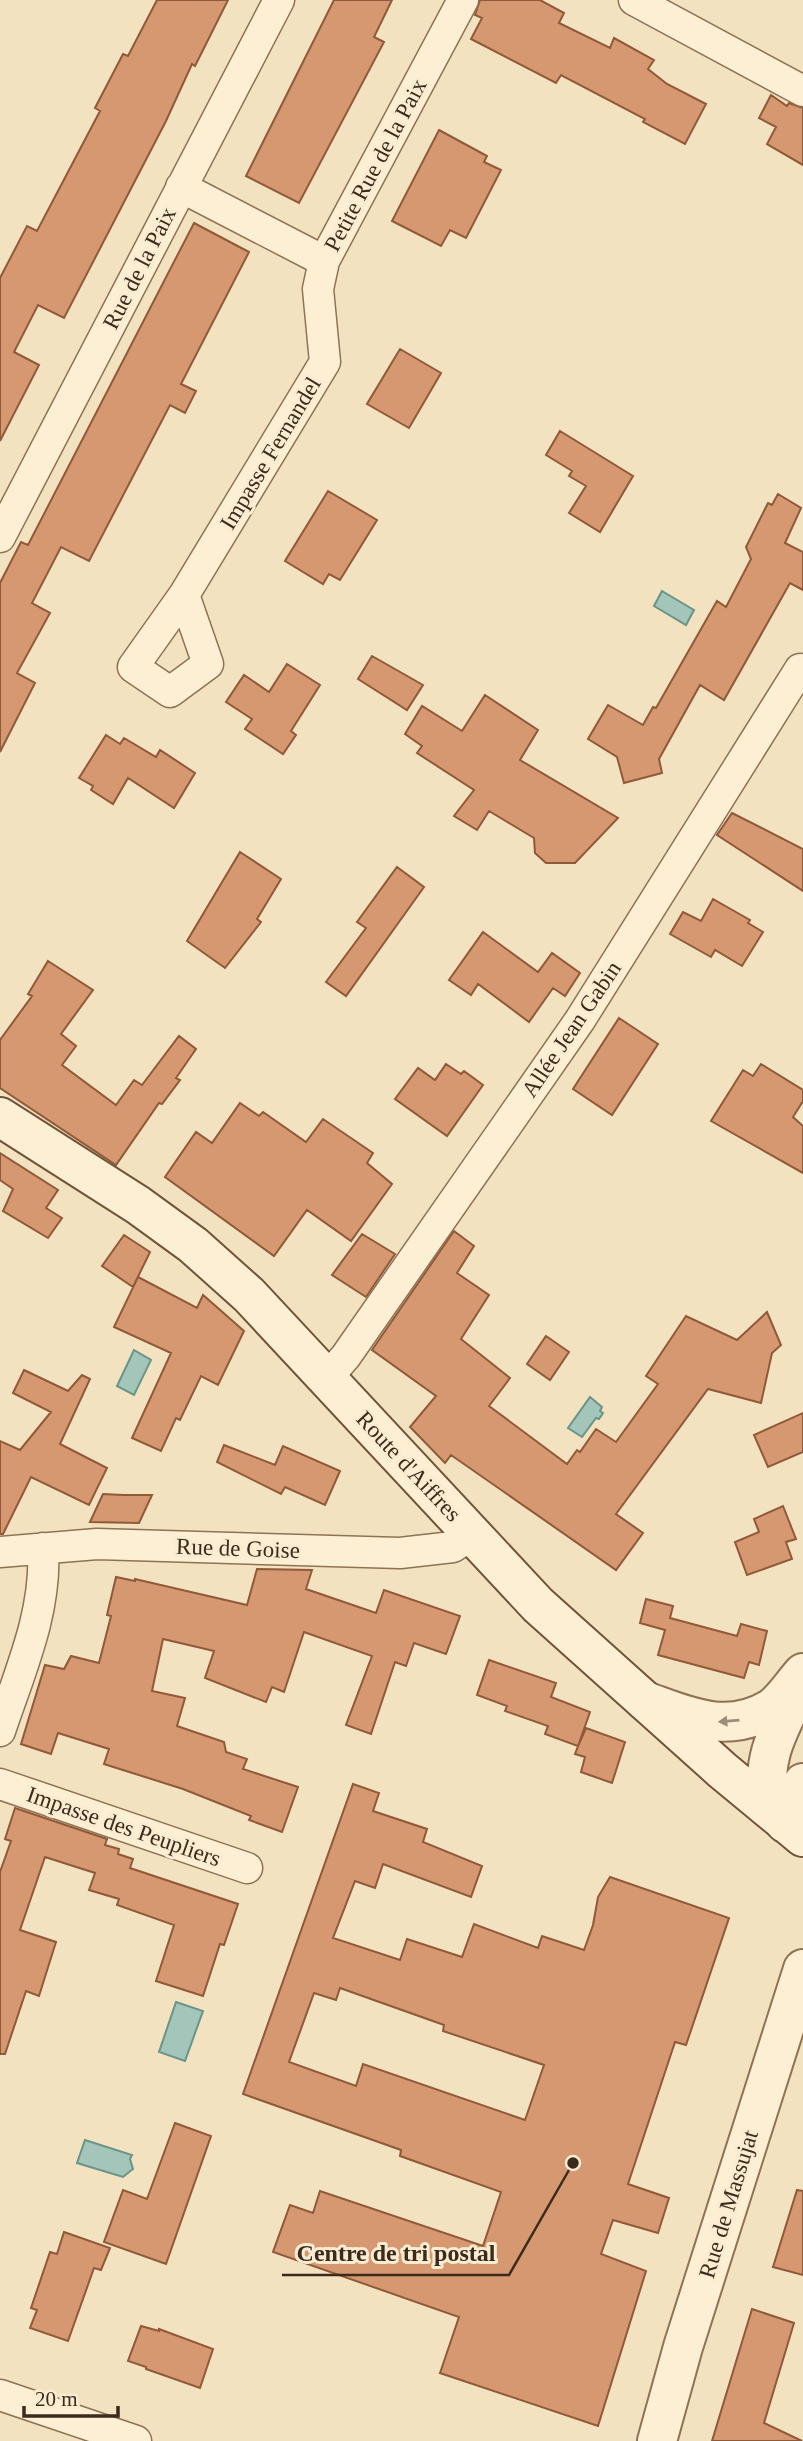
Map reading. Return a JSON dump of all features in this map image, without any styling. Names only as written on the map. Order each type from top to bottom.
[{"type":"main road","name":"Route d'Aiffres","points":[[0,1117],[138,1205],[193,1245],[249,1295],[538,1605],[785,1822]]},
{"type":"main road","points":[[645,1701],[708,1723],[733,1722],[755,1717],[771,1709],[803,1676]]},
{"type":"main road","points":[[785,1822],[767,1761],[775,1736],[803,1676]]},
{"type":"main road","points":[[785,1822],[796,1805],[803,1783]]},
{"type":"main road","name":"Rue de Massujat","points":[[657,2441],[691,2321],[803,1969]]},
{"type":"street","name":"Rue de la Paix","points":[[0,537],[279,0]]},
{"type":"street","name":"Petite Rue de la Paix","points":[[181,187],[324,261],[463,0]]},
{"type":"street","points":[[635,0],[803,91]]},
{"type":"street","name":"Impasse Fernandel","points":[[184,595],[325,362],[318,289],[324,261]]},
{"type":"street","name":"Allée Jean Gabin","points":[[327,1378],[346,1356],[580,1020],[800,669]]},
{"type":"street","name":"Rue de Goise","points":[[0,1552],[97,1544],[400,1553],[453,1547],[473,1534]]},
{"type":"street","points":[[0,1731],[37,1620],[43,1592],[43,1548]]},
{"type":"street","name":"Impasse des Peupliers","points":[[0,1784],[247,1868]]},
{"type":"street","points":[[0,2395],[136,2441]]},
{"type":"water","points":[[662,591],[694,610],[686,625],[654,606]]},
{"type":"water","points":[[134,1350],[151,1360],[134,1395],[117,1386]]},
{"type":"water","points":[[590,1397],[602,1407],[600,1411],[603,1413],[582,1437],[568,1428]]},
{"type":"water","points":[[176,2002],[203,2011],[185,2061],[159,2052]]},
{"type":"water","points":[[85,2140],[132,2155],[130,2159],[133,2169],[123,2177],[77,2163]]},
{"type":"building","points":[[157,0],[228,0],[195,66],[192,64],[166,121],[64,318],[38,305],[14,352],[39,365],[0,441],[0,278],[27,226],[37,231],[100,111],[95,108],[123,54],[128,56]]},
{"type":"building","points":[[334,0],[392,0],[374,37],[384,42],[299,203],[246,176]]},
{"type":"building","points":[[480,0],[540,0],[564,13],[559,23],[610,48],[614,38],[654,60],[648,69],[667,84],[706,104],[685,144],[643,122],[645,119],[561,75],[556,83],[471,39],[482,18],[475,15]]},
{"type":"building","points":[[771,95],[787,106],[789,103],[803,108],[803,165],[767,144],[776,127],[759,118]]},
{"type":"building","points":[[439,130],[487,156],[484,162],[501,170],[466,238],[450,230],[441,246],[392,221]]},
{"type":"building","points":[[194,223],[249,252],[181,384],[196,391],[185,413],[170,405],[89,561],[61,547],[32,603],[50,613],[17,673],[35,683],[0,752],[0,583],[21,542],[28,545]]},
{"type":"building","points":[[400,349],[441,373],[409,428],[367,404]]},
{"type":"building","points":[[560,431],[633,476],[600,532],[569,513],[586,486],[569,476],[572,471],[546,455]]},
{"type":"building","points":[[328,491],[377,520],[340,580],[329,574],[323,584],[285,561]]},
{"type":"building","points":[[778,494],[801,508],[785,543],[803,552],[803,590],[790,583],[724,700],[700,685],[659,759],[662,773],[624,783],[617,757],[588,739],[608,705],[643,725],[653,707],[656,708],[717,601],[726,607],[751,559],[746,547],[768,503],[772,505]]},
{"type":"building","points":[[372,656],[423,685],[407,710],[358,679]]},
{"type":"building","points":[[287,664],[320,685],[291,731],[296,735],[283,754],[245,729],[252,719],[226,702],[244,675],[269,692]]},
{"type":"building","points":[[485,695],[538,730],[520,760],[618,818],[575,863],[546,863],[535,853],[534,838],[489,811],[477,830],[454,816],[474,790],[417,753],[422,746],[405,734],[422,706],[462,731]]},
{"type":"building","points":[[106,735],[120,744],[124,738],[156,757],[160,750],[195,773],[174,808],[128,778],[113,804],[91,790],[93,786],[79,778]]},
{"type":"building","points":[[732,813],[803,849],[803,891],[717,835]]},
{"type":"building","points":[[240,852],[281,879],[257,919],[261,922],[225,968],[187,941]]},
{"type":"building","points":[[397,867],[424,887],[346,996],[326,982],[366,928],[357,922]]},
{"type":"building","points":[[713,899],[750,920],[748,923],[763,932],[742,966],[715,950],[711,957],[670,934],[683,912],[701,921]]},
{"type":"building","points":[[483,932],[538,972],[552,953],[580,973],[565,996],[553,988],[529,1022],[478,984],[471,995],[449,980]]},
{"type":"building","points":[[48,961],[93,990],[61,1034],[76,1046],[62,1065],[116,1105],[134,1080],[142,1085],[179,1036],[196,1049],[176,1078],[180,1080],[162,1104],[159,1103],[116,1165],[0,1088],[0,1040],[32,996],[28,994]]},
{"type":"building","points":[[619,1018],[658,1044],[612,1115],[573,1089]]},
{"type":"building","points":[[446,1064],[461,1074],[464,1071],[483,1085],[447,1136],[395,1099],[418,1068],[435,1080]]},
{"type":"building","points":[[761,1064],[803,1090],[803,1101],[793,1117],[803,1126],[803,1173],[711,1121],[743,1070],[753,1076]]},
{"type":"building","points":[[240,1103],[259,1116],[263,1112],[306,1142],[323,1119],[373,1153],[367,1163],[392,1184],[351,1241],[307,1210],[274,1256],[165,1177],[196,1132],[212,1143]]},
{"type":"building","points":[[0,1153],[58,1190],[46,1208],[62,1218],[48,1238],[3,1211],[13,1189],[0,1180]]},
{"type":"building","points":[[454,1231],[474,1246],[457,1273],[489,1295],[461,1339],[510,1378],[489,1406],[567,1464],[577,1450],[580,1452],[596,1429],[616,1442],[658,1384],[646,1376],[686,1316],[737,1340],[767,1312],[781,1345],[772,1353],[761,1403],[708,1389],[616,1514],[643,1533],[616,1570],[451,1455],[445,1463],[410,1427],[436,1396],[372,1350]]},
{"type":"building","points":[[362,1234],[395,1254],[366,1297],[332,1275]]},
{"type":"building","points":[[124,1235],[150,1252],[133,1287],[102,1266]]},
{"type":"building","points":[[138,1277],[197,1308],[203,1295],[244,1331],[218,1385],[201,1376],[180,1420],[176,1418],[161,1451],[132,1438],[171,1353],[114,1327]]},
{"type":"building","points":[[546,1336],[569,1352],[550,1380],[527,1364]]},
{"type":"building","points":[[24,1370],[68,1391],[82,1375],[90,1379],[60,1444],[107,1468],[89,1505],[31,1477],[3,1534],[0,1534],[0,1441],[20,1450],[51,1412],[13,1393]]},
{"type":"building","points":[[803,1413],[803,1452],[768,1467],[754,1435]]},
{"type":"building","points":[[224,1445],[275,1465],[283,1446],[340,1471],[325,1505],[285,1487],[281,1494],[217,1462]]},
{"type":"building","points":[[103,1494],[152,1495],[139,1523],[90,1522]]},
{"type":"building","points":[[783,1506],[796,1539],[786,1542],[792,1559],[747,1575],[735,1542],[759,1532],[754,1519]]},
{"type":"building","points":[[257,1569],[312,1570],[306,1589],[376,1613],[384,1590],[460,1616],[446,1654],[414,1643],[406,1666],[395,1662],[371,1734],[346,1725],[372,1656],[304,1632],[284,1692],[272,1687],[266,1702],[205,1678],[214,1651],[163,1639],[152,1691],[185,1698],[177,1726],[224,1742],[226,1752],[247,1759],[243,1769],[298,1787],[282,1832],[249,1820],[251,1816],[183,1789],[104,1764],[109,1749],[58,1733],[51,1754],[21,1744],[45,1665],[64,1669],[71,1656],[99,1663],[111,1616],[107,1615],[116,1577],[247,1605]]},
{"type":"building","points":[[646,1599],[673,1606],[670,1618],[737,1636],[741,1624],[767,1631],[759,1665],[749,1662],[744,1678],[658,1655],[665,1630],[640,1623]]},
{"type":"building","points":[[489,1660],[556,1683],[551,1697],[590,1712],[578,1746],[545,1734],[548,1726],[505,1711],[507,1706],[477,1695]]},
{"type":"building","points":[[586,1728],[625,1742],[612,1783],[581,1772],[585,1757],[575,1754]]},
{"type":"building","points":[[353,1784],[379,1793],[373,1811],[427,1829],[423,1842],[482,1866],[471,1897],[383,1864],[375,1888],[355,1881],[333,1938],[400,1960],[407,1939],[462,1957],[474,1924],[538,1948],[542,1936],[584,1950],[593,1925],[598,1897],[610,1877],[729,1918],[686,2045],[675,2042],[628,2184],[669,2198],[658,2233],[613,2220],[601,2254],[646,2271],[598,2426],[440,2373],[459,2317],[273,2252],[290,2205],[313,2213],[320,2191],[483,2246],[501,2192],[400,2156],[401,2150],[243,2094]],"holes":[[[340,1988],[444,2025],[443,2031],[544,2065],[525,2120],[363,2064],[356,2086],[289,2062],[314,1993],[336,2000]]]},
{"type":"building","points":[[15,1808],[107,1839],[105,1845],[119,1849],[118,1854],[133,1859],[130,1868],[238,1904],[224,1945],[220,1944],[203,1996],[156,1981],[174,1925],[117,1905],[119,1899],[89,1890],[95,1873],[45,1857],[20,1930],[56,1942],[39,1996],[26,1991],[5,2054],[0,2054],[0,1872],[11,1841],[5,1839]]},
{"type":"building","points":[[175,2123],[211,2136],[166,2264],[104,2242],[123,2190],[147,2199]]},
{"type":"building","points":[[797,2190],[803,2191],[803,2275],[773,2267]]},
{"type":"building","points":[[64,2232],[110,2248],[101,2270],[94,2268],[68,2341],[30,2328],[37,2310],[31,2308],[50,2252],[57,2254]]},
{"type":"building","points":[[752,2309],[794,2323],[764,2423],[802,2441],[712,2441]]},
{"type":"building","points":[[141,2326],[159,2329],[213,2349],[200,2388],[128,2361]]},
{"type":"place","name":"Centre de tri postal","points":[[573,2163]]}]
